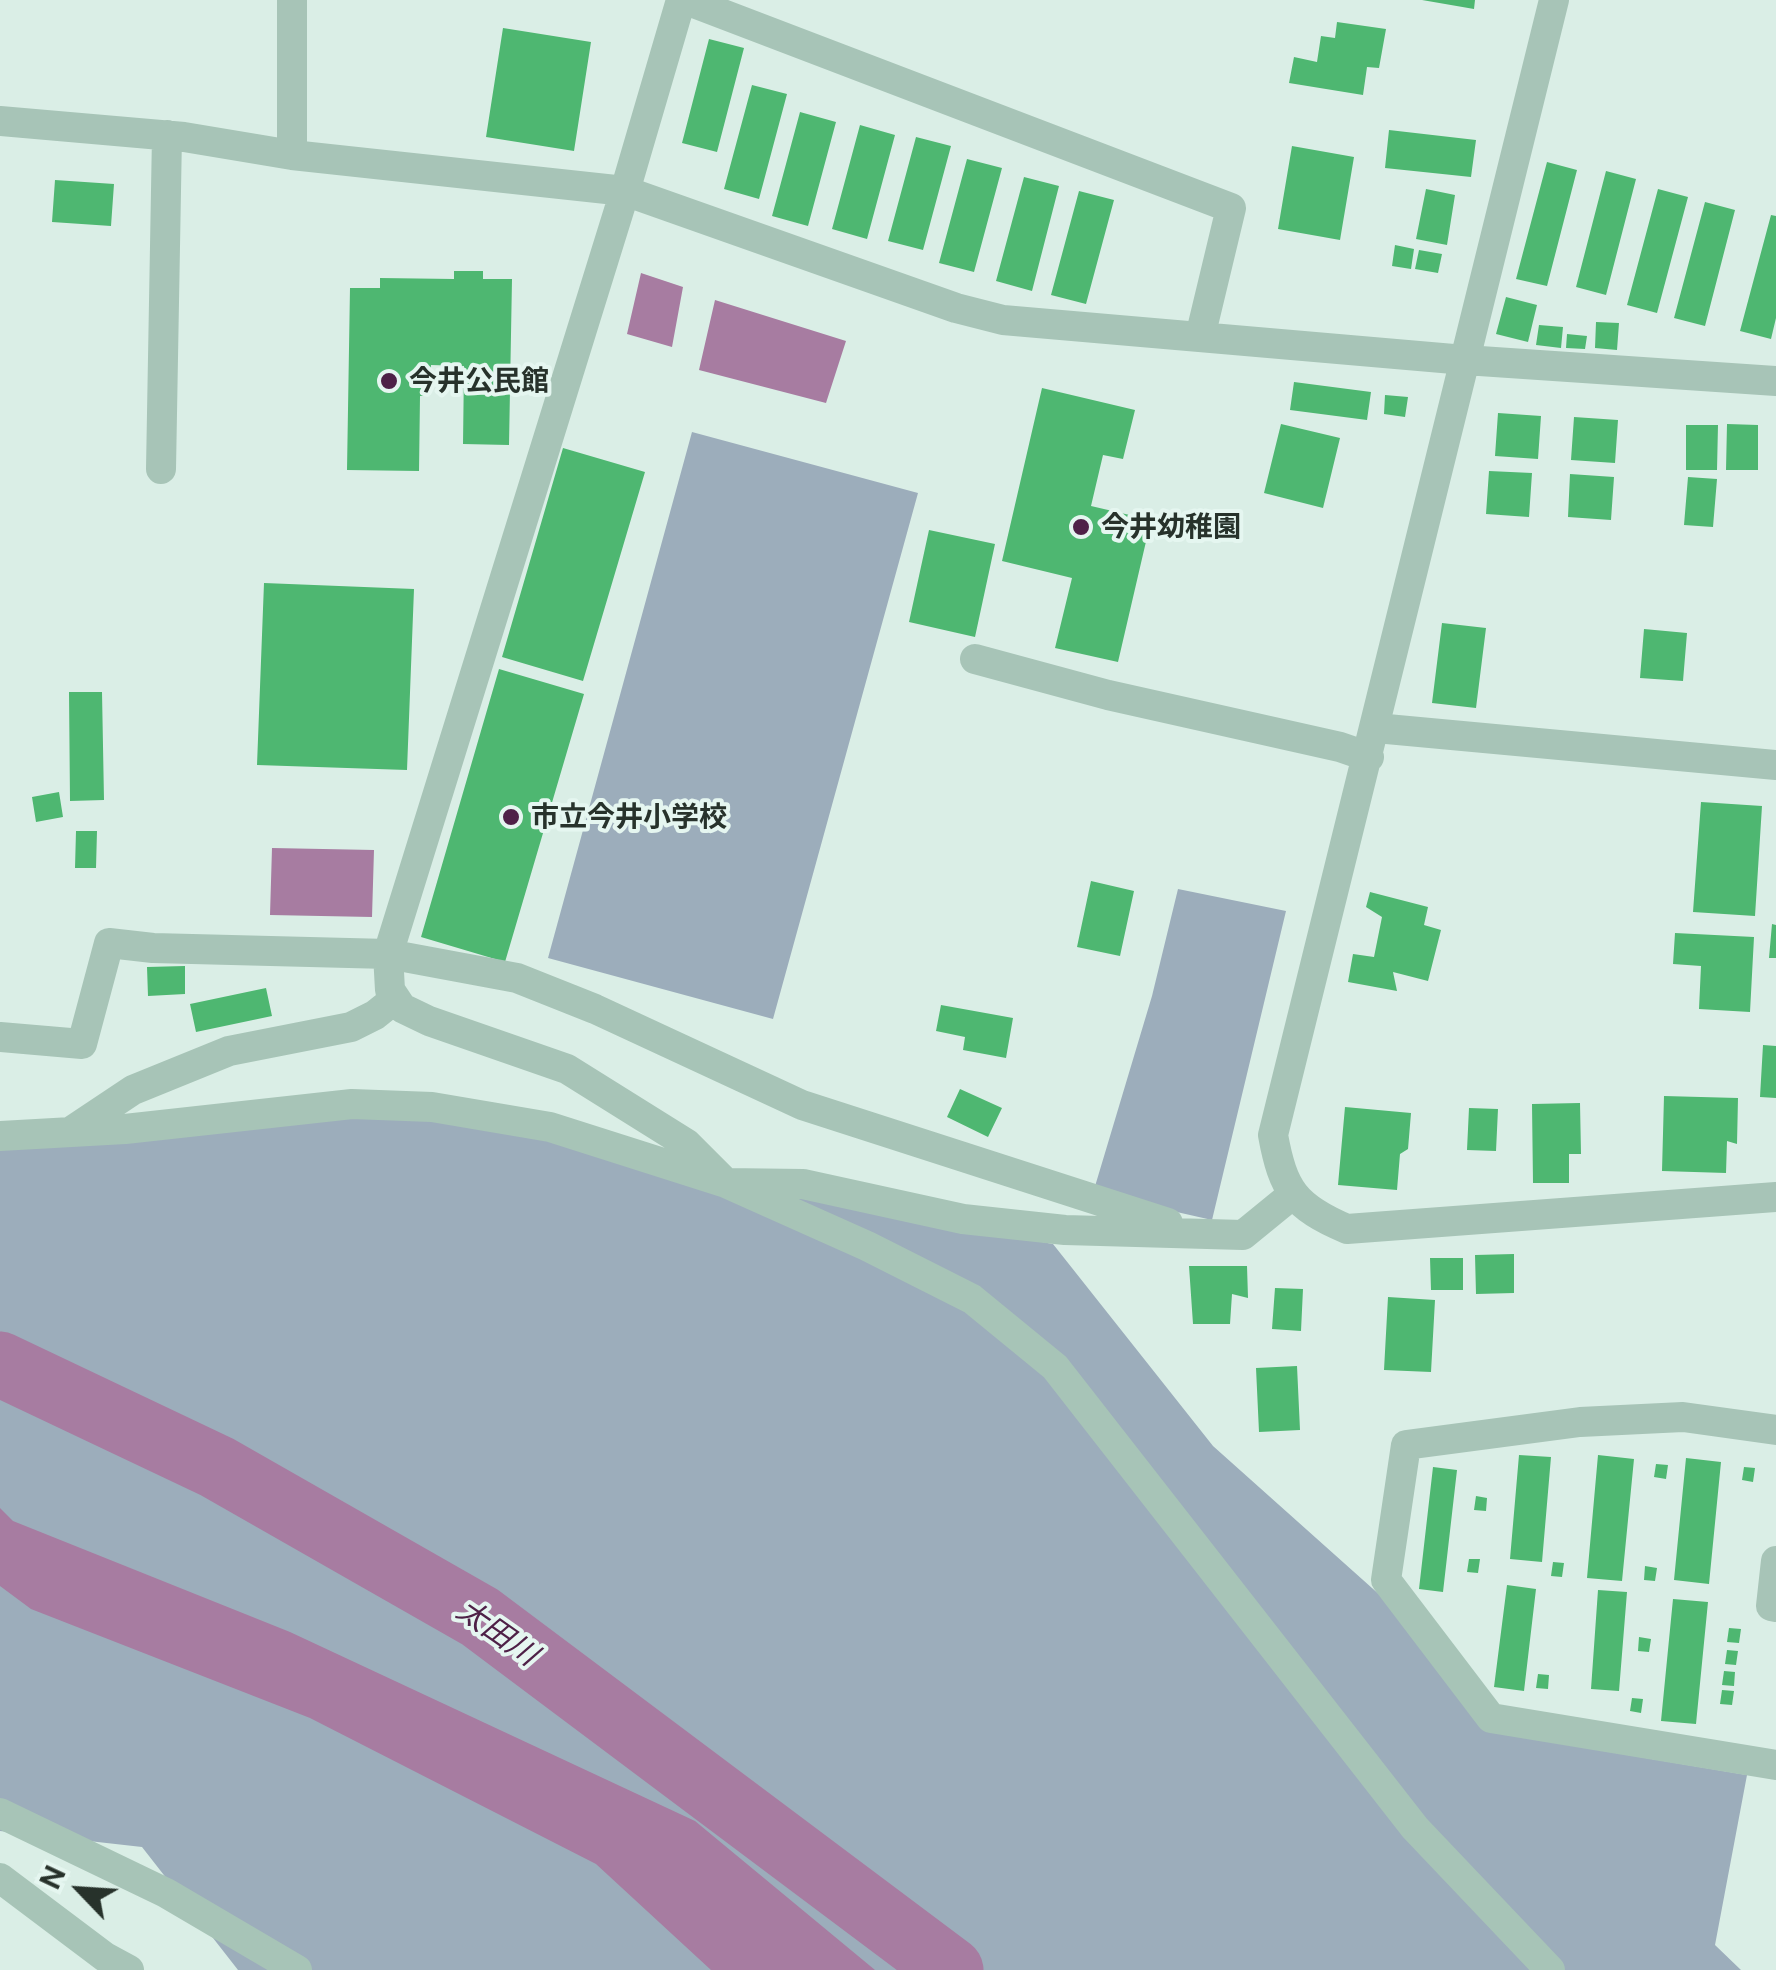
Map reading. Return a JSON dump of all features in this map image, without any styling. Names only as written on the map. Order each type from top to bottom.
[{"type":"street","points":[[292,0],[292,155]]},
{"type":"street","points":[[1200,337],[1231,208],[683,0],[388,954],[390,990],[402,1008],[429,1021],[567,1068],[687,1144],[726,1182],[803,1184],[963,1219],[1066,1230],[1199,1234],[1244,1235],[1292,1196]]},
{"type":"street","points":[[1554,0],[1273,1135],[1279,1170],[1292,1196],[1317,1216],[1347,1229],[1776,1197]]},
{"type":"street","points":[[0,121],[166,136],[292,155],[625,191],[956,308],[1003,320],[1465,360],[1776,381]]},
{"type":"street","points":[[161,469],[166,136]]},
{"type":"street","points":[[975,659],[1108,695],[1340,747],[1372,742],[1776,765]]},
{"type":"street","points":[[0,1037],[82,1044],[109,943],[154,948],[388,954],[517,978],[595,1009],[802,1105],[1199,1234]]},
{"type":"street","points":[[71,1132],[133,1090],[229,1051],[350,1027],[376,1015],[395,999]]},
{"type":"street","points":[[0,1136],[352,1104],[432,1107],[550,1127],[726,1182],[972,1299],[1055,1367],[1415,1828],[1550,1970]]},
{"type":"street","points":[[1776,1430],[1682,1417],[1580,1422],[1406,1446],[1386,1580],[1491,1718],[1776,1764]]},
{"type":"street","points":[[1776,1561],[1771,1606],[1776,1607]]},
{"type":"street","points":[[0,1814],[166,1892],[297,1970]]},
{"type":"street","points":[[0,1878],[128,1970]]},
{"type":"shaded area","points":[[641,273],[683,287],[672,347],[627,334]]},
{"type":"shaded area","points":[[715,300],[846,341],[826,403],[699,370]]},
{"type":"shaded area","points":[[692,432],[918,493],[773,1019],[548,958]]},
{"type":"shaded area","points":[[272,848],[374,850],[372,917],[270,915]]},
{"type":"shaded area","points":[[1178,889],[1286,911],[1212,1220],[1093,1193],[1152,996]]},
{"type":"shaded area","points":[[432,1107],[726,1183],[1053,1244],[1213,1446],[1391,1605],[1491,1732],[1747,1775],[1715,1945],[1741,1970],[238,1970],[142,1847],[0,1831],[0,1131]]},
{"type":"shaded area","points":[[0,1508],[13,1521],[290,1632],[695,1821],[875,1970],[711,1970],[596,1864],[310,1718],[31,1609],[0,1586]]},
{"type":"building","points":[[1422,0],[1475,0],[1474,9]]},
{"type":"building","points":[[1337,22],[1386,29],[1379,68],[1367,67],[1363,95],[1289,83],[1294,57],[1317,62],[1321,36],[1335,38]]},
{"type":"building","points":[[503,28],[591,42],[574,151],[486,137]]},
{"type":"building","points":[[709,39],[744,48],[717,152],[682,143]]},
{"type":"building","points":[[752,85],[787,94],[759,199],[724,189]]},
{"type":"building","points":[[800,112],[836,122],[808,226],[772,216]]},
{"type":"building","points":[[860,125],[895,135],[867,239],[832,229]]},
{"type":"building","points":[[1389,130],[1476,140],[1471,177],[1385,168]]},
{"type":"building","points":[[916,137],[951,146],[923,250],[888,241]]},
{"type":"building","points":[[1292,146],[1354,157],[1340,240],[1278,229]]},
{"type":"building","points":[[967,159],[1002,168],[974,272],[939,263]]},
{"type":"building","points":[[1547,162],[1577,170],[1547,286],[1516,279]]},
{"type":"building","points":[[1606,171],[1636,179],[1606,295],[1576,287]]},
{"type":"building","points":[[1024,177],[1059,186],[1032,291],[996,281]]},
{"type":"building","points":[[55,180],[114,184],[111,226],[52,222]]},
{"type":"building","points":[[1426,189],[1455,195],[1447,245],[1416,239]]},
{"type":"building","points":[[1658,189],[1688,197],[1657,313],[1627,305]]},
{"type":"building","points":[[1079,191],[1114,200],[1086,304],[1051,295]]},
{"type":"building","points":[[1705,202],[1735,210],[1705,326],[1674,318]]},
{"type":"building","points":[[1771,215],[1776,216],[1776,318],[1771,339],[1740,331]]},
{"type":"building","points":[[1395,245],[1414,249],[1411,269],[1392,266]]},
{"type":"building","points":[[1419,250],[1442,254],[1438,273],[1415,269]]},
{"type":"building","name":"今井公民館","points":[[454,271],[483,271],[483,279],[512,279],[509,445],[463,444],[464,366],[431,365],[430,396],[420,396],[419,471],[347,470],[350,288],[380,288],[380,278],[454,279]]},
{"type":"building","points":[[1506,297],[1537,305],[1528,342],[1496,334]]},
{"type":"building","points":[[1596,322],[1619,323],[1617,350],[1595,348]]},
{"type":"building","points":[[1539,325],[1563,327],[1561,348],[1536,345]]},
{"type":"building","points":[[1567,334],[1587,336],[1585,349],[1566,348]]},
{"type":"building","points":[[1294,382],[1371,392],[1367,420],[1290,410]]},
{"type":"building","points":[[1042,388],[1135,410],[1123,459],[1103,455],[1091,506],[1151,520],[1118,662],[1055,648],[1072,578],[1002,561]]},
{"type":"building","points":[[1385,395],[1408,397],[1405,417],[1384,414]]},
{"type":"building","points":[[1498,413],[1541,416],[1538,459],[1495,456]]},
{"type":"building","points":[[1574,417],[1618,420],[1615,463],[1571,460]]},
{"type":"building","points":[[1281,424],[1340,438],[1323,508],[1264,493]]},
{"type":"building","points":[[1727,424],[1758,425],[1758,470],[1726,470]]},
{"type":"building","points":[[1686,425],[1718,425],[1717,470],[1686,470]]},
{"type":"building","points":[[563,448],[645,472],[583,681],[502,657]]},
{"type":"building","points":[[1489,471],[1532,473],[1529,517],[1486,514]]},
{"type":"building","points":[[1570,474],[1614,477],[1611,520],[1568,517]]},
{"type":"building","points":[[1688,477],[1717,479],[1713,527],[1684,525]]},
{"type":"building","points":[[929,530],[995,544],[975,637],[909,622]]},
{"type":"building","points":[[264,583],[414,589],[407,770],[257,765]]},
{"type":"building","points":[[1442,623],[1486,628],[1476,708],[1432,703]]},
{"type":"building","points":[[1644,629],[1687,633],[1683,681],[1640,678]]},
{"type":"building","points":[[499,669],[584,694],[505,962],[421,937]]},
{"type":"building","points":[[69,692],[102,692],[104,800],[70,801]]},
{"type":"building","points":[[59,792],[63,817],[36,822],[32,797]]},
{"type":"building","points":[[1701,802],[1762,806],[1755,916],[1693,912]]},
{"type":"building","points":[[76,831],[97,831],[96,868],[75,868]]},
{"type":"building","points":[[1091,881],[1134,891],[1120,956],[1077,947]]},
{"type":"building","points":[[1370,892],[1428,907],[1424,925],[1441,930],[1428,981],[1393,972],[1397,991],[1348,982],[1353,954],[1374,957],[1382,917],[1366,907]]},
{"type":"building","points":[[1772,924],[1776,925],[1776,958],[1769,958]]},
{"type":"building","points":[[1675,933],[1754,937],[1750,1012],[1699,1009],[1701,966],[1673,964]]},
{"type":"building","points":[[185,966],[185,994],[148,996],[147,967]]},
{"type":"building","points":[[266,988],[272,1016],[196,1032],[190,1004]]},
{"type":"building","points":[[941,1005],[1013,1018],[1006,1058],[963,1050],[965,1037],[936,1031]]},
{"type":"building","points":[[1763,1045],[1776,1046],[1776,1098],[1760,1097]]},
{"type":"building","points":[[960,1089],[1002,1108],[988,1137],[947,1117]]},
{"type":"building","points":[[1664,1096],[1738,1098],[1737,1144],[1727,1141],[1726,1173],[1662,1171]]},
{"type":"building","points":[[1580,1103],[1581,1154],[1569,1154],[1569,1183],[1533,1183],[1532,1104]]},
{"type":"building","points":[[1345,1107],[1411,1113],[1408,1149],[1400,1154],[1397,1190],[1338,1185]]},
{"type":"building","points":[[1469,1108],[1498,1109],[1496,1151],[1467,1150]]},
{"type":"building","points":[[1514,1254],[1514,1293],[1476,1294],[1475,1255]]},
{"type":"building","points":[[1430,1258],[1463,1258],[1463,1290],[1431,1290]]},
{"type":"building","points":[[1189,1266],[1247,1266],[1248,1298],[1232,1294],[1230,1324],[1193,1324]]},
{"type":"building","points":[[1275,1288],[1303,1289],[1301,1331],[1272,1329]]},
{"type":"building","points":[[1388,1297],[1435,1300],[1431,1372],[1384,1370]]},
{"type":"building","points":[[1297,1366],[1300,1430],[1259,1432],[1256,1368]]},
{"type":"building","points":[[1519,1455],[1551,1457],[1542,1562],[1510,1559]]},
{"type":"building","points":[[1598,1455],[1634,1459],[1622,1581],[1587,1578]]},
{"type":"building","points":[[1686,1458],[1721,1462],[1709,1584],[1674,1580]]},
{"type":"building","points":[[1656,1464],[1668,1465],[1666,1479],[1654,1477]]},
{"type":"building","points":[[1433,1467],[1457,1470],[1443,1592],[1419,1589]]},
{"type":"building","points":[[1744,1467],[1755,1468],[1753,1482],[1742,1480]]},
{"type":"building","points":[[1476,1496],[1487,1498],[1486,1511],[1474,1510]]},
{"type":"building","points":[[1469,1559],[1480,1559],[1478,1573],[1467,1572]]},
{"type":"building","points":[[1553,1562],[1564,1563],[1562,1577],[1551,1576]]},
{"type":"building","points":[[1645,1566],[1657,1568],[1655,1581],[1644,1580]]},
{"type":"building","points":[[1507,1585],[1536,1589],[1524,1691],[1494,1687]]},
{"type":"building","points":[[1598,1590],[1627,1592],[1619,1691],[1591,1689]]},
{"type":"building","points":[[1673,1599],[1708,1602],[1696,1724],[1661,1721]]},
{"type":"building","points":[[1729,1628],[1741,1629],[1739,1643],[1727,1642]]},
{"type":"building","points":[[1639,1637],[1651,1639],[1649,1652],[1638,1651]]},
{"type":"building","points":[[1727,1650],[1738,1651],[1736,1665],[1725,1664]]},
{"type":"building","points":[[1724,1671],[1735,1672],[1734,1686],[1722,1685]]},
{"type":"building","points":[[1538,1674],[1549,1675],[1548,1689],[1536,1688]]},
{"type":"building","points":[[1722,1690],[1734,1691],[1732,1705],[1720,1704]]},
{"type":"building","points":[[1632,1698],[1643,1699],[1641,1713],[1630,1711]]},
{"type":"waterway","name":"太田川","points":[[0,1364],[217,1467],[480,1617],[951,1970]]},
{"type":"place","name":"今井公民館","points":[[389,381]]},
{"type":"place","name":"今井幼稚園","points":[[1081,527]]},
{"type":"place","name":"市立今井小学校","points":[[511,817]]}]
